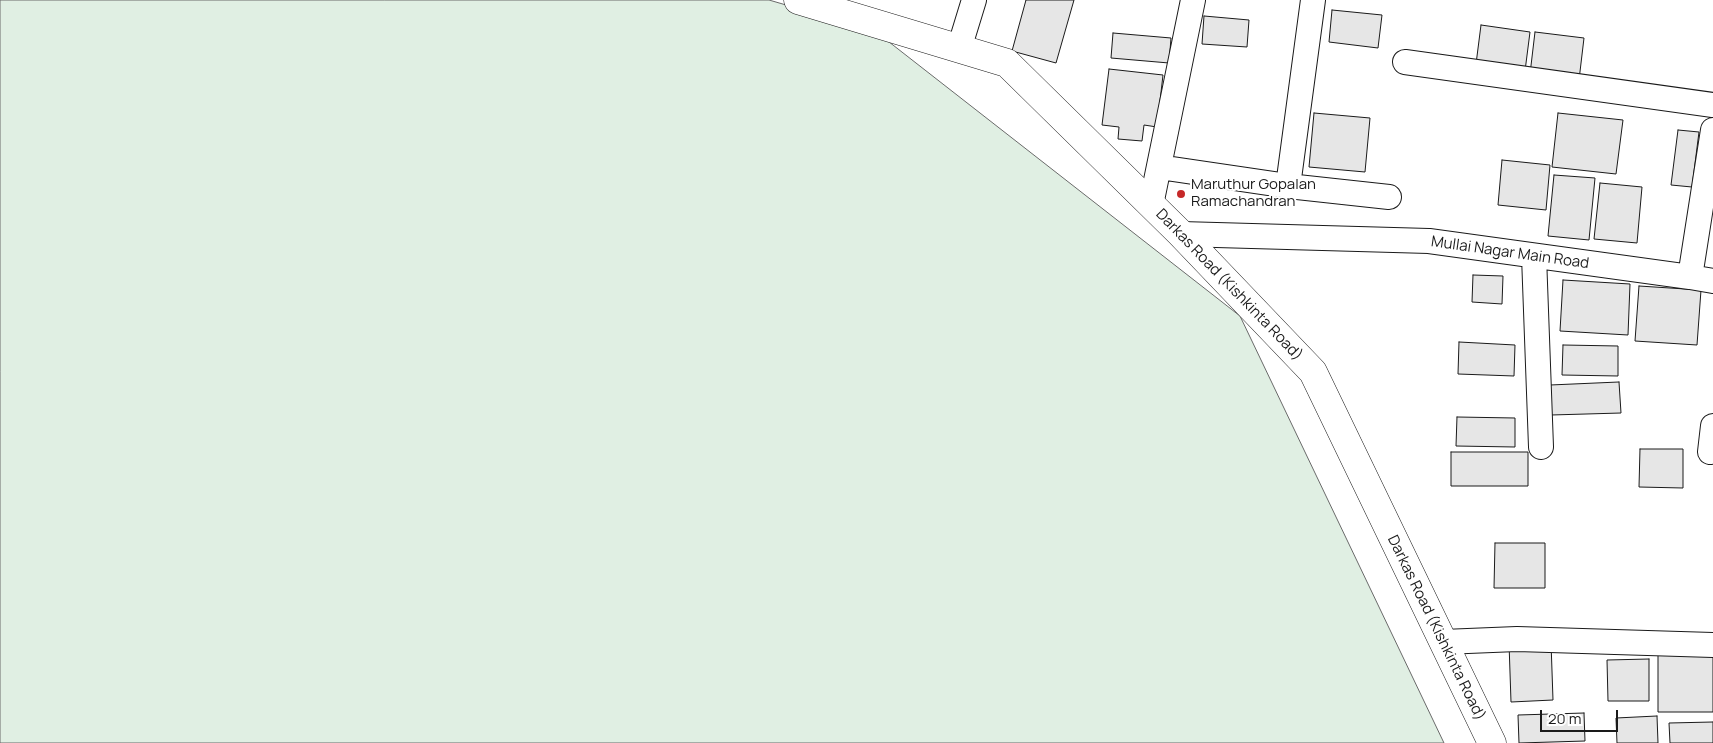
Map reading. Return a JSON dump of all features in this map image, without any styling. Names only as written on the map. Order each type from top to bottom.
[{"type":"main road","name":"Darkas Road (Kishkinta Road)","points":[[798,0],[1007,63],[1181,234],[1313,372],[1492,743]]},
{"type":"street","points":[[959,49],[974,0]]},
{"type":"street","points":[[1152,206],[1193,0]]},
{"type":"street","points":[[1288,186],[1312,0]]},
{"type":"street","points":[[1404,62],[1713,105]]},
{"type":"street","points":[[1690,277],[1713,130]]},
{"type":"street","points":[[1159,167],[1288,186],[1389,197]]},
{"type":"street","name":"Mullai Nagar Main Road","points":[[1181,234],[1429,241],[1713,281]]},
{"type":"street","points":[[1534,256],[1540,447]]},
{"type":"street","points":[[1710,452],[1713,426]]},
{"type":"street","points":[[1443,642],[1517,639],[1713,645]]},
{"type":"green space","points":[[0,0],[769,0],[875,31],[1240,316],[1444,743],[0,743]]},
{"type":"building","points":[[1026,0],[1074,0],[1056,63],[1012,51]]},
{"type":"building","points":[[1332,10],[1382,15],[1378,48],[1329,42]]},
{"type":"building","points":[[1204,16],[1249,20],[1247,47],[1202,44]]},
{"type":"building","points":[[1481,25],[1530,32],[1525,71],[1476,64]]},
{"type":"building","points":[[1535,32],[1584,38],[1579,80],[1530,74]]},
{"type":"building","points":[[1113,33],[1171,38],[1169,63],[1111,58]]},
{"type":"building","points":[[1109,69],[1163,75],[1157,127],[1144,125],[1142,141],[1118,139],[1119,127],[1102,125]]},
{"type":"building","points":[[1314,113],[1370,118],[1365,172],[1309,167]]},
{"type":"building","points":[[1558,113],[1623,120],[1616,174],[1552,167]]},
{"type":"building","points":[[1678,130],[1699,132],[1692,187],[1671,185]]},
{"type":"building","points":[[1502,160],[1550,165],[1546,210],[1498,205]]},
{"type":"building","points":[[1554,175],[1595,178],[1589,240],[1548,236]]},
{"type":"building","points":[[1600,183],[1642,187],[1637,243],[1594,239]]},
{"type":"building","points":[[1473,275],[1503,276],[1502,304],[1472,302]]},
{"type":"building","points":[[1563,280],[1630,284],[1628,335],[1560,331]]},
{"type":"building","points":[[1639,286],[1701,290],[1697,345],[1635,341]]},
{"type":"building","points":[[1459,342],[1515,345],[1514,376],[1458,374]]},
{"type":"building","points":[[1563,345],[1618,346],[1618,376],[1562,375]]},
{"type":"building","points":[[1619,382],[1621,413],[1551,415],[1550,385]]},
{"type":"building","points":[[1457,417],[1515,418],[1515,447],[1456,446]]},
{"type":"building","points":[[1640,449],[1683,449],[1683,488],[1639,487]]},
{"type":"building","points":[[1451,452],[1528,452],[1528,486],[1451,486]]},
{"type":"building","points":[[1495,543],[1545,543],[1545,588],[1494,588]]},
{"type":"building","points":[[1551,642],[1553,700],[1511,702],[1509,643]]},
{"type":"building","points":[[1713,653],[1713,712],[1658,712],[1658,654]]},
{"type":"building","points":[[1649,659],[1649,701],[1608,701],[1607,660]]},
{"type":"building","points":[[1584,713],[1585,741],[1519,743],[1518,715]]},
{"type":"building","points":[[1657,716],[1658,743],[1617,743],[1616,718]]},
{"type":"building","points":[[1713,722],[1713,743],[1670,743],[1669,723]]},
{"type":"place","name":"Maruthur Gopalan Ramachandran","points":[[1181,194]]}]
